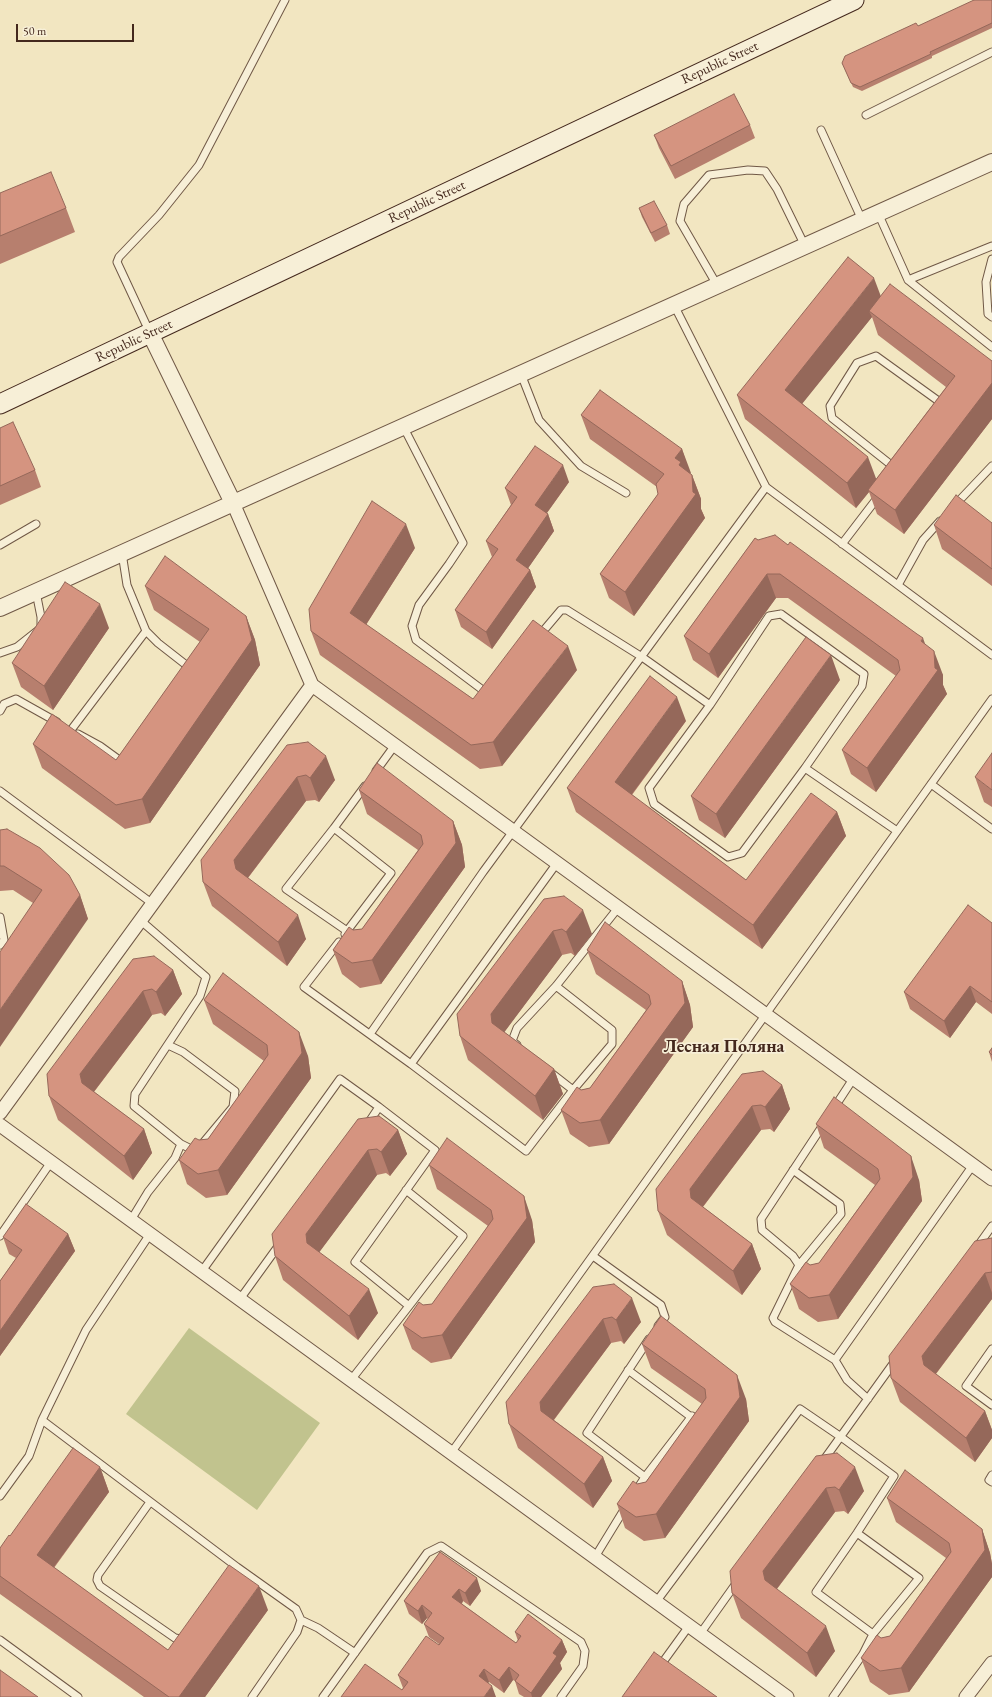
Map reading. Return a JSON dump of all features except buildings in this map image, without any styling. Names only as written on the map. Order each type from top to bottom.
[{"type":"main road","name":"Republic Street","points":[[0,404],[854,0]]},
{"type":"street","points":[[0,608],[992,162]]},
{"type":"street","points":[[150,333],[233,503],[312,685],[992,1179]]},
{"type":"street","points":[[0,1113],[312,685]]},
{"type":"street","points":[[0,1125],[787,1697]]},
{"type":"street","points":[[966,1697],[992,1663]]},
{"type":"lane","points":[[150,333],[117,262],[119,257],[159,215],[199,165],[285,0]]},
{"type":"lane","points":[[866,115],[992,52]]},
{"type":"lane","points":[[821,130],[862,220]]},
{"type":"lane","points":[[717,285],[680,221],[684,204],[709,175],[748,170],[765,171],[777,189],[805,246]]},
{"type":"lane","points":[[878,213],[908,280],[992,347]]},
{"type":"lane","points":[[908,280],[992,246]]},
{"type":"lane","points":[[992,259],[986,282],[988,314],[992,317]]},
{"type":"lane","points":[[674,305],[766,487],[992,654]]},
{"type":"lane","points":[[903,464],[896,473],[832,418],[830,406],[857,363],[876,356],[947,407],[942,413]]},
{"type":"lane","points":[[521,373],[539,420],[581,466],[626,493]]},
{"type":"lane","points":[[403,426],[463,543],[419,604],[412,626],[416,640],[484,691],[494,690]]},
{"type":"lane","points":[[898,585],[923,540],[945,515],[961,503],[992,466]]},
{"type":"lane","points":[[370,1034],[513,831],[766,487]]},
{"type":"lane","points":[[842,544],[884,489]]},
{"type":"lane","points":[[0,545],[36,524]]},
{"type":"lane","points":[[122,553],[127,585],[146,631],[158,643],[190,668],[185,680]]},
{"type":"lane","points":[[0,652],[18,647],[41,628],[42,617],[36,592]]},
{"type":"lane","points":[[535,641],[561,610],[567,610],[642,657],[710,704]]},
{"type":"lane","points":[[781,614],[864,674],[862,686],[805,768],[742,853],[728,857],[654,804],[649,788],[710,704],[769,616],[781,614]]},
{"type":"lane","points":[[71,730],[146,631]]},
{"type":"lane","points":[[0,711],[4,704],[16,699],[100,746],[122,762],[132,760]]},
{"type":"lane","points":[[451,1453],[992,700]]},
{"type":"lane","points":[[347,931],[286,889],[334,828],[395,745]]},
{"type":"lane","points":[[805,768],[897,831]]},
{"type":"lane","points":[[931,784],[992,829]]},
{"type":"lane","points":[[0,791],[153,904]]},
{"type":"lane","points":[[334,828],[391,873],[304,987],[411,1064],[526,1151],[573,1090],[612,1044],[612,1030],[556,986]]},
{"type":"lane","points":[[411,1064],[557,863]]},
{"type":"lane","points":[[524,1051],[512,1041],[517,1028],[556,986],[618,908]]},
{"type":"lane","points":[[0,917],[4,940],[0,945]]},
{"type":"lane","points":[[140,920],[206,977],[200,996],[135,1094],[134,1106],[181,1144],[193,1150],[198,1149],[232,1107],[235,1090],[183,1052],[168,1045]]},
{"type":"lane","points":[[542,1066],[573,1090]]},
{"type":"lane","points":[[799,1265],[793,1256],[762,1230],[761,1219],[853,1078]]},
{"type":"lane","points":[[202,1271],[340,1079],[435,1150],[355,1262],[409,1306]]},
{"type":"lane","points":[[361,1132],[379,1107]]},
{"type":"lane","points":[[131,1220],[148,1192],[174,1158],[181,1144]]},
{"type":"lane","points":[[0,1236],[51,1162]]},
{"type":"lane","points":[[835,1360],[973,1165]]},
{"type":"lane","points":[[793,1170],[840,1204],[841,1214],[799,1265],[773,1318],[776,1322],[835,1360],[847,1380],[868,1399]]},
{"type":"lane","points":[[351,1380],[463,1236],[406,1190]]},
{"type":"lane","points":[[974,1251],[992,1226]]},
{"type":"lane","points":[[0,1496],[29,1456],[42,1420],[86,1330],[150,1234]]},
{"type":"lane","points":[[240,1299],[284,1239]]},
{"type":"lane","points":[[593,1256],[661,1305],[665,1317],[587,1432],[645,1477]]},
{"type":"lane","points":[[992,1349],[966,1386],[992,1405]]},
{"type":"lane","points":[[818,1468],[900,1354]]},
{"type":"lane","points":[[595,1557],[645,1477],[692,1416],[691,1417],[628,1370]]},
{"type":"lane","points":[[656,1602],[800,1409],[894,1476],[857,1534],[816,1592],[873,1634]]},
{"type":"lane","points":[[42,1420],[150,1502],[235,1570],[296,1609],[301,1620],[318,1628],[354,1653]]},
{"type":"lane","points":[[992,1475],[989,1480],[992,1482]]},
{"type":"lane","points":[[150,1502],[98,1575],[97,1580],[100,1586],[175,1638],[181,1638],[192,1628]]},
{"type":"lane","points":[[832,1697],[863,1654],[873,1634],[919,1578],[857,1534]]},
{"type":"lane","points":[[323,1697],[427,1553],[441,1546],[581,1642],[584,1651],[583,1666],[561,1697]]},
{"type":"lane","points":[[700,1634],[742,1575]]},
{"type":"lane","points":[[252,1697],[297,1632],[301,1620]]},
{"type":"lane","points":[[657,1671],[689,1626]]},
{"type":"lane","points":[[0,1640],[78,1697]]},
{"type":"green space","points":[[189,1328],[320,1423],[257,1510],[126,1414]]},
{"type":"district","name":"Лесная Поляна","points":[[724,1047]]}]
